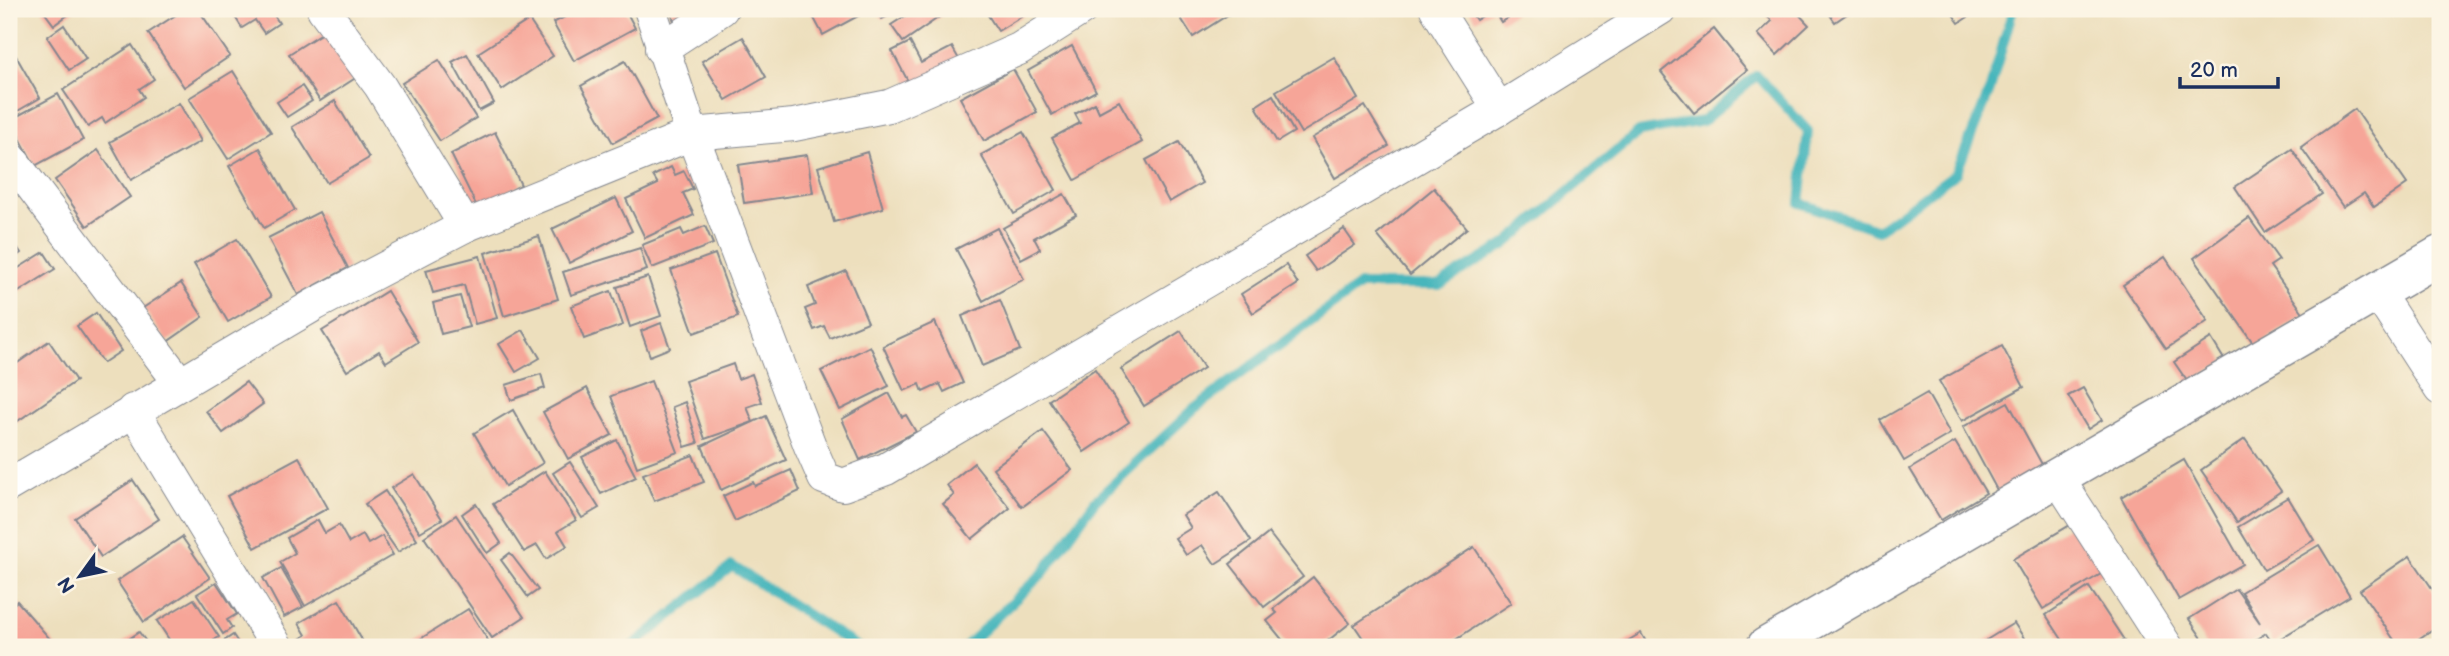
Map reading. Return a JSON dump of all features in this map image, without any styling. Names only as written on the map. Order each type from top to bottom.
[{"type":"street","points":[[323,9],[380,86],[465,226]]},
{"type":"street","points":[[650,9],[661,49],[692,134],[810,446],[824,478],[843,485],[886,469],[1499,109],[1660,9]]},
{"type":"street","points":[[661,49],[722,9]]},
{"type":"street","points":[[9,485],[179,382],[314,305],[465,226],[692,134],[794,125],[889,106],[1019,49],[1082,9]]},
{"type":"street","points":[[1436,9],[1499,109]]},
{"type":"street","points":[[9,156],[179,382]]},
{"type":"street","points":[[1766,647],[2440,255]]},
{"type":"street","points":[[2377,292],[2440,389]]},
{"type":"street","points":[[133,410],[277,647]]},
{"type":"street","points":[[2057,477],[2167,647]]},
{"type":"building","points":[[42,9],[76,9],[54,25]]},
{"type":"building","points":[[185,9],[198,9],[230,56],[184,87],[148,33]]},
{"type":"building","points":[[230,9],[270,9],[279,23],[264,33],[255,20],[242,28]]},
{"type":"building","points":[[580,9],[625,9],[635,28],[574,61],[553,23]]},
{"type":"building","points":[[670,9],[708,9],[675,24]]},
{"type":"building","points":[[809,9],[871,9],[823,35]]},
{"type":"building","points":[[877,9],[903,9],[882,19]]},
{"type":"building","points":[[916,9],[948,11],[903,42],[891,25]]},
{"type":"building","points":[[984,9],[1034,9],[998,31]]},
{"type":"building","points":[[1175,9],[1237,9],[1193,37]]},
{"type":"building","points":[[1469,9],[1493,9],[1476,20]]},
{"type":"building","points":[[1493,9],[1521,9],[1501,22]]},
{"type":"building","points":[[1760,9],[1794,9],[1809,25],[1777,55],[1758,34],[1772,21]]},
{"type":"building","points":[[1826,9],[1854,9],[1835,22]]},
{"type":"building","points":[[1949,9],[1980,9],[1959,23]]},
{"type":"building","points":[[529,20],[553,56],[502,90],[478,53]]},
{"type":"building","points":[[64,25],[86,59],[69,70],[47,37]]},
{"type":"building","points":[[1714,29],[1747,70],[1694,113],[1661,72]]},
{"type":"building","points":[[327,30],[357,77],[320,101],[289,54]]},
{"type":"building","points":[[743,37],[766,77],[726,100],[702,61]]},
{"type":"building","points":[[910,42],[921,63],[952,47],[960,61],[911,87],[892,51]]},
{"type":"building","points":[[132,45],[154,79],[139,89],[144,97],[105,123],[102,118],[88,127],[63,90]]},
{"type":"building","points":[[1072,46],[1096,91],[1052,115],[1028,71]]},
{"type":"building","points":[[467,54],[494,103],[479,111],[452,62]]},
{"type":"building","points":[[16,56],[40,98],[9,116],[9,60]]},
{"type":"building","points":[[1334,57],[1358,99],[1301,133],[1276,91]]},
{"type":"building","points":[[439,60],[476,118],[440,141],[402,83]]},
{"type":"building","points":[[625,61],[657,119],[613,143],[581,86]]},
{"type":"building","points":[[1013,69],[1037,112],[984,141],[960,98]]},
{"type":"building","points":[[233,71],[271,132],[228,159],[189,98]]},
{"type":"building","points":[[302,86],[312,101],[287,117],[277,102]]},
{"type":"building","points":[[58,94],[83,140],[35,166],[10,120]]},
{"type":"building","points":[[1273,95],[1294,132],[1277,142],[1256,106]]},
{"type":"building","points":[[335,101],[369,158],[327,183],[292,127]]},
{"type":"building","points":[[1119,101],[1142,142],[1075,180],[1052,138],[1080,123],[1075,114],[1095,103],[1099,112]]},
{"type":"building","points":[[179,103],[201,141],[131,180],[110,142]]},
{"type":"building","points":[[1365,106],[1389,146],[1335,178],[1312,138]]},
{"type":"building","points":[[2355,109],[2407,184],[2374,207],[2364,193],[2343,207],[2301,147]]},
{"type":"building","points":[[495,132],[521,185],[477,207],[451,154]]},
{"type":"building","points":[[1023,132],[1056,190],[1014,214],[981,155]]},
{"type":"building","points":[[1179,142],[1202,183],[1169,202],[1146,160]]},
{"type":"building","points":[[260,148],[295,210],[264,228],[229,166]]},
{"type":"building","points":[[2292,149],[2322,194],[2265,232],[2235,187]]},
{"type":"building","points":[[98,150],[130,197],[87,226],[55,180]]},
{"type":"building","points":[[867,152],[883,208],[834,222],[818,167]]},
{"type":"building","points":[[807,155],[813,193],[744,203],[738,165]]},
{"type":"building","points":[[671,167],[675,175],[684,171],[693,189],[683,193],[694,215],[645,238],[626,199],[658,184],[653,176]]},
{"type":"building","points":[[1434,188],[1467,228],[1410,275],[1377,235]]},
{"type":"building","points":[[1064,194],[1076,215],[1034,238],[1040,249],[1021,259],[1003,228]]},
{"type":"building","points":[[616,198],[632,231],[569,263],[552,229]]},
{"type":"building","points":[[319,212],[348,268],[298,295],[268,238]]},
{"type":"building","points":[[2249,218],[2279,260],[2270,266],[2304,314],[2256,347],[2194,258]]},
{"type":"building","points":[[705,226],[713,244],[652,268],[642,245],[681,229],[684,235]]},
{"type":"building","points":[[997,228],[1024,279],[983,301],[956,249]]},
{"type":"building","points":[[1344,229],[1355,245],[1316,271],[1305,256]]},
{"type":"building","points":[[9,235],[21,253],[9,261]]},
{"type":"building","points":[[539,236],[558,299],[504,316],[485,253]]},
{"type":"building","points":[[237,239],[271,297],[228,322],[194,264]]},
{"type":"building","points":[[640,248],[647,270],[571,295],[563,272]]},
{"type":"building","points":[[44,252],[55,269],[9,298],[9,274]]},
{"type":"building","points":[[715,254],[738,317],[694,333],[671,270]]},
{"type":"building","points":[[480,256],[497,318],[475,324],[464,285],[433,293],[426,270]]},
{"type":"building","points":[[2165,257],[2208,321],[2166,349],[2123,285]]},
{"type":"building","points":[[1286,265],[1298,284],[1253,313],[1241,294]]},
{"type":"building","points":[[846,271],[868,322],[830,338],[824,326],[814,330],[805,309],[815,305],[808,287]]},
{"type":"building","points":[[648,277],[661,316],[630,327],[617,287]]},
{"type":"building","points":[[181,283],[203,317],[167,342],[143,308]]},
{"type":"building","points":[[387,291],[418,342],[386,362],[379,351],[347,371],[322,331]]},
{"type":"building","points":[[611,291],[623,325],[584,339],[571,306]]},
{"type":"building","points":[[460,296],[469,327],[441,334],[433,303]]},
{"type":"building","points":[[1000,300],[1020,350],[982,366],[962,316]]},
{"type":"building","points":[[96,313],[121,351],[103,363],[77,326]]},
{"type":"building","points":[[935,322],[963,383],[944,392],[940,384],[923,392],[920,384],[904,391],[883,346]]},
{"type":"building","points":[[661,323],[670,348],[650,356],[641,331]]},
{"type":"building","points":[[523,330],[540,358],[516,372],[499,344]]},
{"type":"building","points":[[1181,331],[1204,368],[1144,406],[1121,369]]},
{"type":"building","points":[[2211,338],[2225,361],[2189,384],[2174,362]]},
{"type":"building","points":[[49,341],[76,381],[9,427],[9,369]]},
{"type":"building","points":[[870,346],[889,386],[840,410],[821,371]]},
{"type":"building","points":[[2002,346],[2024,387],[1962,421],[1939,381]]},
{"type":"building","points":[[733,364],[738,379],[752,374],[762,402],[747,407],[753,422],[705,439],[685,381]]},
{"type":"building","points":[[1095,369],[1129,422],[1084,452],[1049,400]]},
{"type":"building","points":[[541,374],[545,388],[511,400],[506,385]]},
{"type":"building","points":[[651,381],[678,452],[637,467],[611,396]]},
{"type":"building","points":[[246,382],[263,404],[223,433],[206,411]]},
{"type":"building","points":[[587,388],[612,435],[568,459],[543,412]]},
{"type":"building","points":[[2083,388],[2102,420],[2088,429],[2068,396]]},
{"type":"building","points":[[889,393],[902,417],[906,415],[916,432],[860,460],[842,419]]},
{"type":"building","points":[[1927,393],[1950,434],[1904,461],[1880,420]]},
{"type":"building","points":[[685,402],[698,443],[685,447],[672,407]]},
{"type":"building","points":[[2008,402],[2044,468],[1998,492],[1963,427]]},
{"type":"building","points":[[513,410],[543,463],[505,486],[474,433]]},
{"type":"building","points":[[766,416],[786,460],[721,490],[702,446]]},
{"type":"building","points":[[1043,431],[1072,470],[1022,507],[993,468]]},
{"type":"building","points":[[2245,439],[2281,491],[2237,522],[2201,470]]},
{"type":"building","points":[[617,440],[636,477],[601,494],[582,457]]},
{"type":"building","points":[[1955,442],[1986,493],[1941,520],[1910,469]]},
{"type":"building","points":[[693,455],[704,482],[654,501],[643,474]]},
{"type":"building","points":[[299,457],[328,508],[255,548],[227,496]]},
{"type":"building","points":[[2184,460],[2243,564],[2179,600],[2121,497]]},
{"type":"building","points":[[570,462],[599,508],[582,518],[553,473]]},
{"type":"building","points":[[974,463],[1010,508],[972,539],[943,504],[954,495],[947,485]]},
{"type":"building","points":[[791,470],[800,491],[735,521],[723,496],[753,482],[755,486]]},
{"type":"building","points":[[545,471],[576,520],[558,531],[567,546],[546,559],[537,545],[524,552],[493,504]]},
{"type":"building","points":[[414,474],[442,519],[420,532],[391,488]]},
{"type":"building","points":[[133,480],[159,519],[101,557],[75,518]]},
{"type":"building","points":[[385,491],[417,540],[398,552],[365,504]]},
{"type":"building","points":[[1219,492],[1251,541],[1215,564],[1202,545],[1186,555],[1175,538],[1191,528],[1183,515]]},
{"type":"building","points":[[2288,497],[2314,540],[2264,570],[2238,527]]},
{"type":"building","points":[[476,504],[501,543],[487,553],[462,514]]},
{"type":"building","points":[[456,515],[524,617],[492,638],[424,537]]},
{"type":"building","points":[[318,520],[325,533],[339,525],[349,543],[363,535],[368,544],[382,536],[393,555],[305,606],[280,562],[295,553],[287,538]]},
{"type":"building","points":[[2077,521],[2106,571],[2043,609],[2013,559]]},
{"type":"building","points":[[1269,533],[1303,577],[1264,607],[1230,564]]},
{"type":"building","points":[[182,537],[210,578],[144,622],[117,581]]},
{"type":"building","points":[[2319,545],[2350,596],[2273,643],[2266,633],[2244,647],[2208,647],[2189,619],[2236,589],[2260,623],[2241,592]]},
{"type":"building","points":[[1474,547],[1511,603],[1444,647],[1369,647],[1354,625]]},
{"type":"building","points":[[510,553],[538,590],[528,597],[501,560]]},
{"type":"building","points":[[2410,556],[2440,600],[2440,624],[2407,647],[2399,647],[2360,590]]},
{"type":"building","points":[[281,568],[303,607],[284,617],[263,578]]},
{"type":"building","points":[[1313,577],[1350,623],[1320,647],[1288,647],[1267,621],[1277,613],[1273,609]]},
{"type":"building","points":[[216,582],[237,614],[227,620],[232,628],[223,634],[197,594]]},
{"type":"building","points":[[2089,587],[2124,640],[2113,647],[2067,647],[2046,615]]},
{"type":"building","points":[[194,599],[219,637],[203,647],[174,647],[157,621]]},
{"type":"building","points":[[339,600],[366,647],[301,647],[297,641],[306,635],[299,623]]},
{"type":"building","points":[[17,601],[57,647],[9,647],[9,608]]},
{"type":"building","points":[[468,609],[491,645],[421,647],[417,641]]},
{"type":"building","points":[[2014,623],[2030,647],[1975,647]]},
{"type":"building","points":[[139,632],[150,647],[117,647]]},
{"type":"building","points":[[1641,633],[1649,647],[1617,647]]},
{"type":"building","points":[[233,635],[241,647],[215,647]]},
{"type":"waterway","points":[[965,647],[1043,573],[1095,501],[1194,409],[1360,285],[1439,285],[1506,244],[1639,132],[1703,121],[1757,75],[1808,131],[1800,203],[1878,230],[1956,173],[1990,90],[2013,9]]},
{"type":"waterway","points":[[631,647],[732,566],[858,647]]}]
